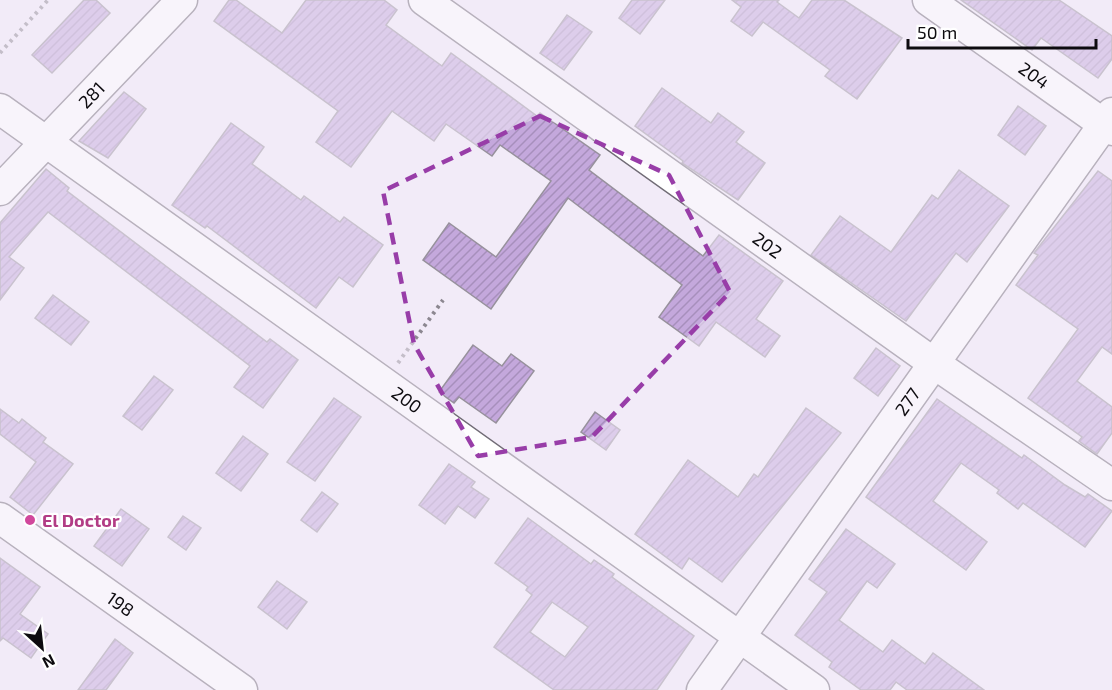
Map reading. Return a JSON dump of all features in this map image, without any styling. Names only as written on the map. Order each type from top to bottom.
[{"type":"street","name":"281","points":[[0,190],[183,0]]},
{"type":"street","name":"202","points":[[424,0],[935,364],[1112,485]]},
{"type":"street","name":"204","points":[[928,0],[1109,122]]},
{"type":"street","name":"200","points":[[0,109],[814,690]]},
{"type":"street","name":"277","points":[[702,690],[1109,122]]},
{"type":"street","name":"198","points":[[0,518],[242,690]]},
{"type":"path","points":[[0,53],[48,0]]},
{"type":"path","points":[[383,384],[443,300]]},
{"type":"highlighted area","points":[[540,116],[669,175],[730,292],[592,437],[478,456],[414,344],[383,191]]},
{"type":"building","points":[[84,0],[96,0],[110,13],[52,73],[32,55]]},
{"type":"building","points":[[229,0],[236,0],[282,33],[306,0],[384,0],[397,10],[386,25],[442,66],[451,53],[537,116],[540,113],[600,155],[589,170],[703,256],[719,235],[783,281],[756,319],[780,336],[765,357],[716,322],[699,346],[659,317],[682,285],[568,198],[491,309],[423,260],[449,223],[496,257],[551,181],[500,145],[492,156],[446,124],[434,141],[392,111],[351,167],[316,142],[338,111],[214,21]]},
{"type":"building","points":[[632,0],[665,0],[640,34],[619,18]]},
{"type":"building","points":[[732,0],[779,0],[777,2],[799,18],[812,0],[844,0],[902,38],[857,99],[825,76],[830,70],[763,22],[752,36],[731,21],[741,7]]},
{"type":"building","points":[[961,0],[1059,0],[1112,36],[1112,59],[1098,78],[1041,38],[1032,50]]},
{"type":"building","points":[[567,15],[592,32],[564,70],[540,53]]},
{"type":"building","points":[[662,88],[711,123],[718,113],[744,132],[736,142],[765,163],[738,200],[682,163],[683,161],[635,126]]},
{"type":"building","points":[[124,92],[146,109],[108,158],[79,141]]},
{"type":"building","points":[[1018,106],[1046,126],[1025,155],[998,135]]},
{"type":"building","points":[[231,123],[264,147],[252,164],[301,200],[304,196],[340,222],[344,217],[383,245],[353,287],[339,277],[316,308],[207,226],[205,228],[172,205]]},
{"type":"building","points":[[46,169],[69,188],[67,191],[175,273],[267,342],[270,339],[298,360],[263,408],[234,387],[250,366],[48,212],[9,257],[24,268],[0,300],[0,223]]},
{"type":"building","points":[[959,170],[1009,206],[967,262],[956,253],[906,321],[811,255],[840,216],[891,252],[932,195],[938,199]]},
{"type":"building","points":[[1098,171],[1112,181],[1112,354],[1102,347],[1077,381],[1112,407],[1112,433],[1097,454],[1079,441],[1082,437],[1028,398],[1078,329],[1016,285],[1038,255],[1034,253]]},
{"type":"building","points":[[53,295],[89,322],[71,345],[35,318]]},
{"type":"building","points":[[473,345],[502,366],[511,354],[534,371],[496,423],[459,397],[454,403],[439,392]]},
{"type":"building","points":[[876,348],[900,366],[878,396],[854,378]]},
{"type":"building","points":[[154,376],[173,390],[142,430],[123,416]]},
{"type":"building","points":[[334,398],[361,417],[315,481],[287,462]]},
{"type":"building","points":[[937,399],[1022,458],[1024,455],[1065,485],[1085,497],[1088,494],[1112,511],[1085,547],[1023,503],[1018,509],[997,493],[999,490],[961,463],[933,501],[987,542],[966,570],[866,497]]},
{"type":"building","points":[[806,408],[841,433],[722,582],[689,558],[682,569],[635,534],[688,460],[738,497],[754,474],[758,477]]},
{"type":"building","points":[[0,409],[19,423],[22,419],[46,438],[43,442],[73,464],[33,515],[10,497],[36,462],[0,434]]},
{"type":"building","points":[[595,412],[620,430],[606,450],[581,432]]},
{"type":"building","points":[[243,436],[268,454],[241,491],[216,473]]},
{"type":"building","points":[[449,464],[475,482],[471,487],[489,499],[475,518],[458,506],[445,524],[419,505]]},
{"type":"building","points":[[322,492],[338,504],[317,532],[301,520]]},
{"type":"building","points":[[121,509],[149,529],[122,566],[94,546]]},
{"type":"building","points":[[183,516],[201,528],[186,550],[168,537]]},
{"type":"building","points":[[528,518],[591,564],[594,560],[614,574],[612,577],[694,636],[657,690],[554,690],[494,647],[532,595],[526,590],[528,587],[495,563]],"holes":[[[552,602],[588,627],[565,657],[530,632]]]},
{"type":"building","points":[[846,529],[895,564],[877,588],[867,581],[839,620],[883,652],[892,640],[925,664],[933,653],[984,690],[907,690],[896,682],[890,690],[861,690],[829,667],[832,662],[795,635],[827,592],[809,579]]},
{"type":"building","points":[[0,558],[40,587],[20,614],[48,634],[31,658],[3,638],[0,641]]},
{"type":"building","points":[[277,581],[307,602],[287,629],[258,607]]},
{"type":"building","points":[[115,639],[133,653],[106,690],[78,690]]},
{"type":"place","name":"El Doctor","points":[[30,520]]}]
